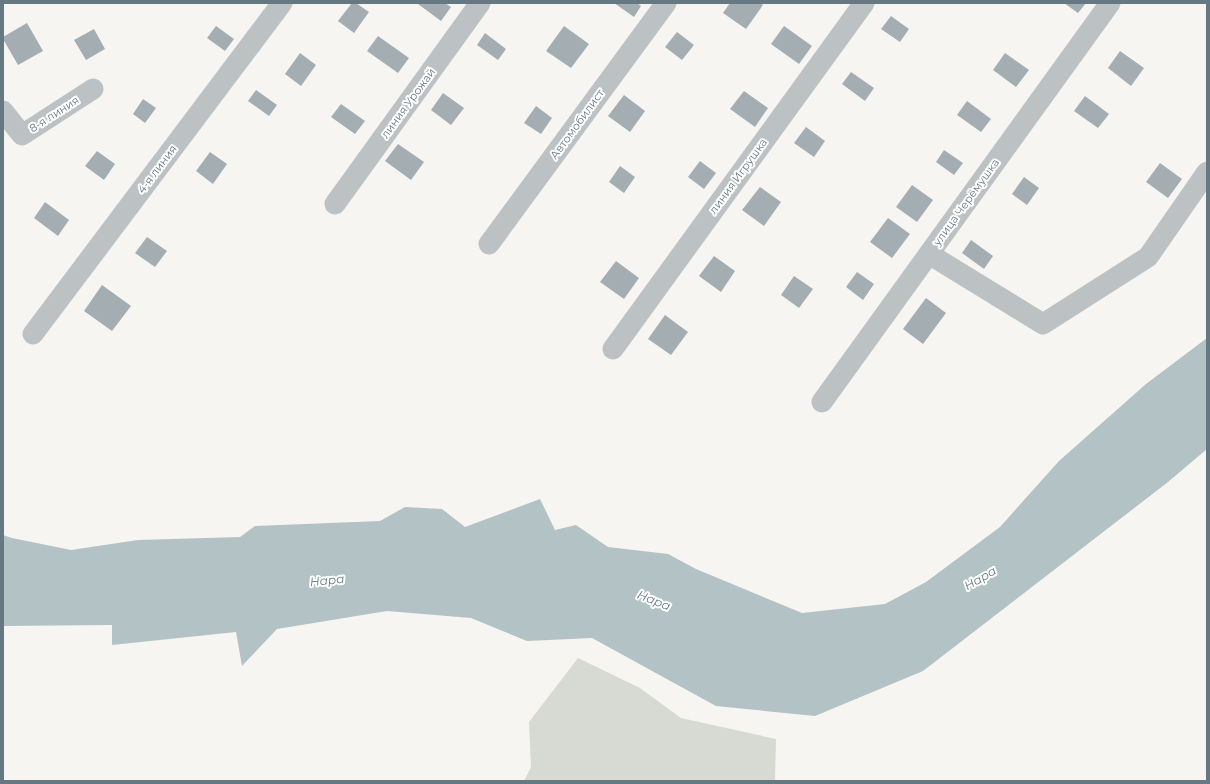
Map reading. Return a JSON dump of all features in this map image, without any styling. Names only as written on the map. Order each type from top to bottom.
[{"type":"street","name":"4-я линия","points":[[33,334],[282,3]]},
{"type":"street","name":"линия Урожай","points":[[335,204],[480,3]]},
{"type":"street","name":"Автомобилист","points":[[489,244],[666,3]]},
{"type":"street","name":"линия Игрушка","points":[[613,349],[864,3]]},
{"type":"street","name":"улица Черёмушка","points":[[822,402],[1110,3]]},
{"type":"street","name":"8-я линия","points":[[3,111],[22,135],[93,89]]},
{"type":"street","points":[[929,254],[1043,324],[1148,258],[1207,172]]},
{"type":"shaded area","points":[[578,658],[640,688],[681,718],[776,739],[775,781],[524,781],[531,767],[529,722]]},
{"type":"water","name":"Нара","points":[[1207,338],[1207,449],[1168,482],[923,671],[815,716],[716,706],[592,638],[527,641],[471,618],[387,611],[277,629],[242,666],[236,632],[112,645],[112,625],[3,626],[3,535],[71,550],[138,540],[240,537],[255,526],[380,521],[405,507],[442,509],[465,527],[540,499],[555,530],[576,525],[608,547],[668,554],[696,569],[802,613],[885,604],[926,582],[1000,527],[1059,461],[1146,384]]},
{"type":"building","points":[[352,3],[356,3],[369,12],[354,33],[338,21]]},
{"type":"building","points":[[445,3],[451,7],[441,21],[418,4]]},
{"type":"building","points":[[614,3],[637,3],[641,6],[634,17]]},
{"type":"building","points":[[730,3],[760,3],[763,5],[746,29],[723,13]]},
{"type":"building","points":[[1064,3],[1086,3],[1078,13]]},
{"type":"building","points":[[891,16],[909,29],[900,42],[881,29]]},
{"type":"building","points":[[27,23],[43,51],[18,65],[3,37]]},
{"type":"building","points":[[216,26],[234,39],[225,51],[207,38]]},
{"type":"building","points":[[564,26],[589,44],[571,68],[546,51]]},
{"type":"building","points":[[784,26],[812,46],[799,64],[771,44]]},
{"type":"building","points":[[94,29],[105,49],[86,60],[74,40]]},
{"type":"building","points":[[677,32],[694,45],[682,60],[665,47]]},
{"type":"building","points":[[485,33],[506,49],[498,60],[477,45]]},
{"type":"building","points":[[378,36],[409,58],[398,73],[367,51]]},
{"type":"building","points":[[1120,51],[1144,68],[1131,86],[1108,68]]},
{"type":"building","points":[[300,53],[316,65],[301,86],[285,74]]},
{"type":"building","points":[[1005,53],[1029,70],[1016,87],[993,70]]},
{"type":"building","points":[[851,72],[874,88],[865,101],[842,84]]},
{"type":"building","points":[[256,90],[277,105],[269,116],[248,101]]},
{"type":"building","points":[[744,91],[768,108],[755,127],[730,109]]},
{"type":"building","points":[[443,93],[464,108],[451,125],[431,110]]},
{"type":"building","points":[[624,95],[645,111],[630,132],[608,116]]},
{"type":"building","points":[[1085,96],[1109,114],[1098,128],[1074,111]]},
{"type":"building","points":[[143,99],[156,108],[145,123],[133,114]]},
{"type":"building","points":[[967,101],[991,119],[981,132],[957,115]]},
{"type":"building","points":[[341,104],[365,121],[355,134],[331,117]]},
{"type":"building","points":[[536,106],[552,118],[541,134],[524,123]]},
{"type":"building","points":[[806,127],[825,141],[814,157],[794,143]]},
{"type":"building","points":[[398,144],[424,162],[411,180],[385,161]]},
{"type":"building","points":[[944,150],[963,163],[954,175],[936,162]]},
{"type":"building","points":[[97,151],[115,164],[104,180],[85,166]]},
{"type":"building","points":[[210,152],[227,164],[213,184],[196,171]]},
{"type":"building","points":[[700,161],[716,173],[704,189],[688,177]]},
{"type":"building","points":[[1160,163],[1182,179],[1168,198],[1146,182]]},
{"type":"building","points":[[620,166],[635,177],[624,193],[609,182]]},
{"type":"building","points":[[1024,177],[1039,188],[1027,205],[1012,194]]},
{"type":"building","points":[[912,185],[933,200],[917,222],[896,207]]},
{"type":"building","points":[[760,187],[781,202],[764,226],[742,210]]},
{"type":"building","points":[[45,202],[69,220],[58,236],[34,218]]},
{"type":"building","points":[[888,218],[910,234],[892,258],[870,242]]},
{"type":"building","points":[[147,237],[167,251],[155,267],[135,253]]},
{"type":"building","points":[[971,240],[993,256],[984,269],[962,253]]},
{"type":"building","points":[[714,256],[735,271],[721,292],[699,276]]},
{"type":"building","points":[[616,261],[639,278],[624,299],[600,282]]},
{"type":"building","points":[[857,272],[874,284],[863,300],[846,287]]},
{"type":"building","points":[[794,276],[813,289],[799,308],[781,295]]},
{"type":"building","points":[[102,285],[131,306],[112,331],[84,311]]},
{"type":"building","points":[[926,298],[946,313],[923,344],[903,329]]},
{"type":"building","points":[[665,315],[688,332],[671,355],[648,339]]}]
